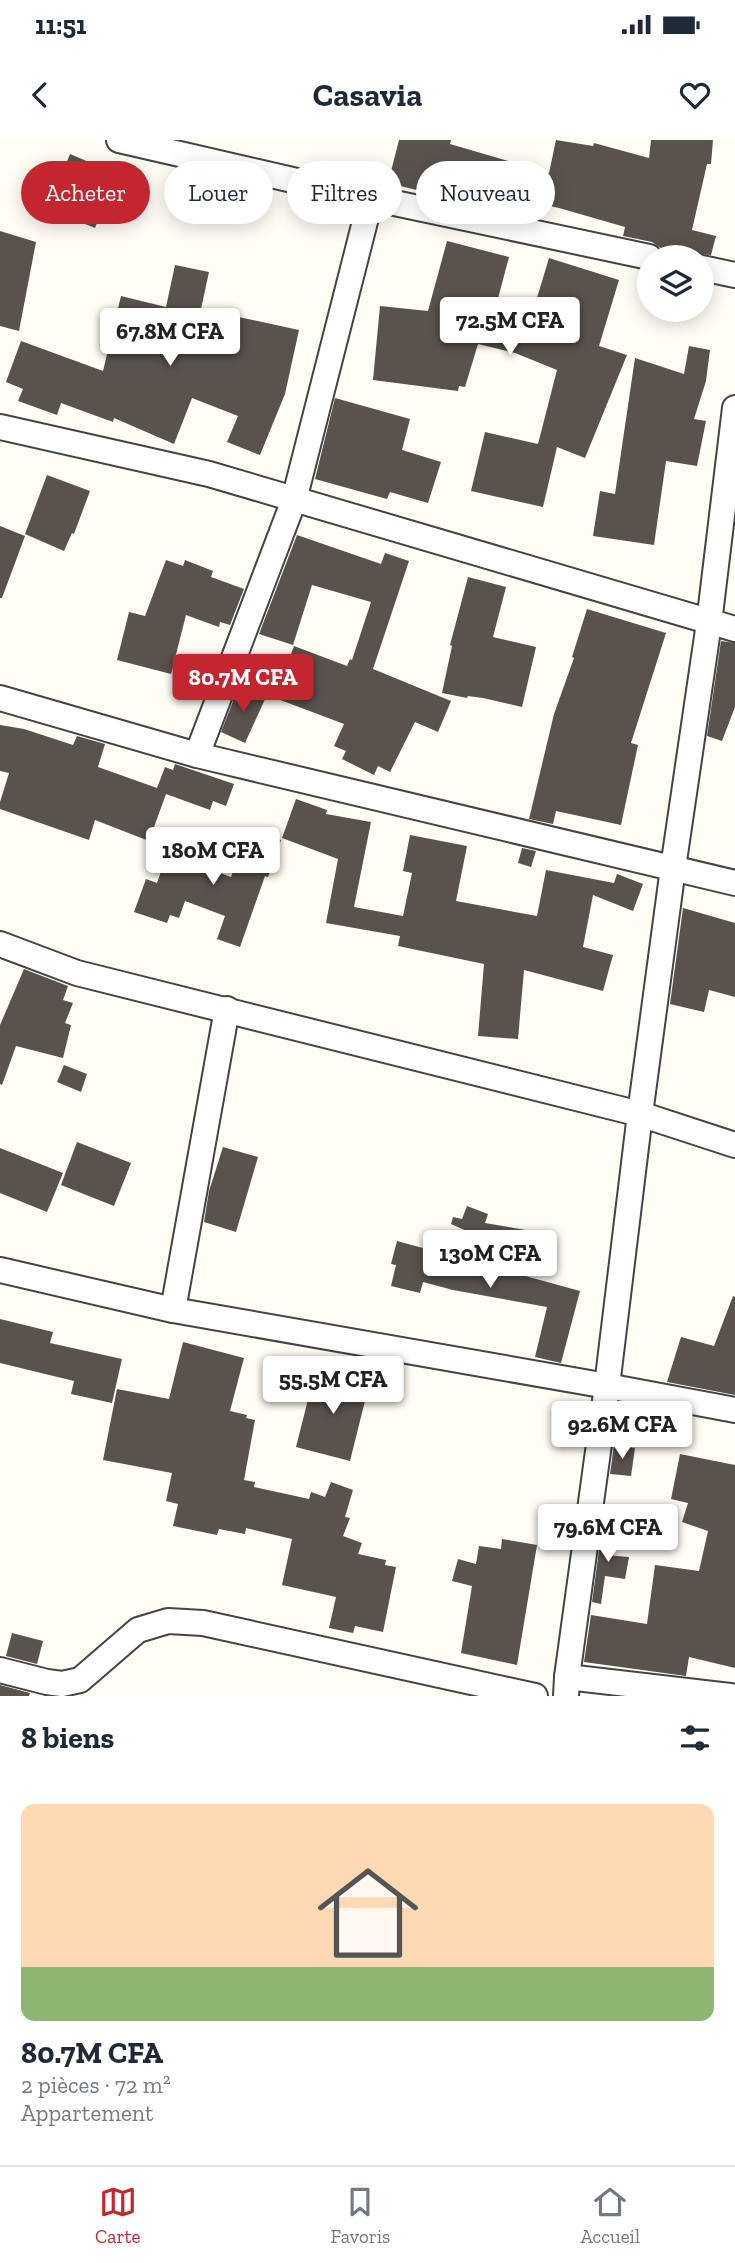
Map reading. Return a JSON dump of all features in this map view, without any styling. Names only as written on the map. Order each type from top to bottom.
[{"type":"street","points":[[119,140],[287,179]]},
{"type":"street","points":[[402,205],[637,254]]},
{"type":"street","points":[[197,755],[294,500],[364,224]]},
{"type":"street","points":[[714,271],[735,275]]},
{"type":"street","points":[[730,1696],[567,1686],[640,1114],[709,623],[735,408]]},
{"type":"street","points":[[0,427],[208,474],[735,629]]},
{"type":"street","points":[[0,698],[197,755],[735,883]]},
{"type":"street","points":[[0,944],[77,973],[640,1114],[735,1145]]},
{"type":"street","points":[[173,1310],[226,1009]]},
{"type":"street","points":[[0,1270],[173,1310],[735,1410]]},
{"type":"street","points":[[0,1670],[62,1684],[80,1680],[138,1630],[168,1621],[203,1623],[535,1696]]},
{"type":"building","points":[[399,140],[451,140],[450,144],[508,161],[416,161],[416,190],[402,186],[402,161],[394,161]]},
{"type":"building","points":[[556,140],[593,146],[594,143],[649,158],[651,140],[713,140],[711,164],[707,164],[692,230],[716,236],[714,245],[656,245],[623,236],[625,227],[555,207],[555,161],[552,161]]},
{"type":"building","points":[[70,154],[87,161],[67,161]]},
{"type":"building","points":[[0,231],[36,242],[19,331],[0,326]]},
{"type":"building","points":[[447,241],[509,257],[496,306],[533,311],[549,258],[619,280],[599,346],[627,355],[585,458],[557,447],[543,507],[471,491],[485,432],[538,444],[557,370],[515,353],[478,344],[465,387],[459,386],[458,391],[373,380],[380,306],[428,311]]},
{"type":"building","points":[[175,265],[209,272],[201,309],[299,330],[285,394],[260,455],[227,442],[238,416],[192,398],[174,444],[114,418],[113,422],[61,403],[57,415],[18,401],[23,389],[6,382],[21,341],[103,371],[121,296],[166,307]]},
{"type":"building","points":[[689,346],[710,350],[706,381],[694,419],[706,421],[697,466],[666,461],[654,545],[593,536],[600,491],[615,494],[635,358],[684,374]]},
{"type":"building","points":[[335,398],[410,419],[402,450],[441,462],[428,503],[390,492],[387,499],[315,479]]},
{"type":"building","points":[[47,475],[90,491],[74,534],[72,533],[64,551],[25,534]]},
{"type":"building","points":[[0,526],[25,536],[2,598],[0,598]]},
{"type":"building","points":[[297,535],[381,564],[385,553],[409,561],[373,669],[451,701],[438,732],[415,722],[390,772],[378,766],[374,775],[342,759],[346,751],[334,746],[344,724],[275,698],[294,646],[347,666],[350,659],[352,660],[371,602],[312,585],[293,645],[259,634]]},
{"type":"building","points":[[166,560],[183,566],[185,560],[213,571],[211,577],[244,589],[230,625],[220,622],[219,627],[186,615],[171,674],[117,660],[129,612],[145,616]]},
{"type":"building","points":[[468,577],[506,587],[493,637],[536,647],[522,707],[483,698],[442,693],[452,646],[450,645]]},
{"type":"building","points":[[587,609],[666,633],[631,743],[638,745],[621,825],[556,811],[553,824],[529,819],[554,714],[574,658],[572,657]]},
{"type":"building","points":[[721,641],[735,643],[735,707],[722,741],[707,736]]},
{"type":"building","points":[[239,686],[266,697],[245,743],[221,732]]},
{"type":"building","points":[[0,725],[24,729],[73,745],[77,736],[105,744],[98,767],[157,788],[165,767],[173,770],[175,764],[234,784],[226,806],[213,801],[210,810],[166,794],[149,841],[95,820],[89,840],[0,809],[9,773],[0,771]]},
{"type":"building","points":[[296,799],[327,810],[326,814],[371,822],[354,907],[403,916],[412,873],[403,871],[410,835],[467,846],[456,901],[537,916],[546,870],[614,883],[617,874],[643,884],[633,911],[593,895],[583,947],[613,955],[603,991],[524,970],[518,1039],[478,1036],[484,964],[398,946],[400,936],[326,923],[338,859],[282,838]]},
{"type":"building","points":[[248,828],[281,840],[240,947],[217,939],[225,916],[185,901],[179,918],[170,915],[167,923],[134,912],[146,879],[157,883],[167,854],[231,877]]},
{"type":"building","points":[[522,848],[536,851],[531,867],[518,863]]},
{"type":"building","points":[[683,908],[735,923],[735,997],[709,990],[704,1012],[670,1004]]},
{"type":"building","points":[[24,969],[68,986],[63,1000],[73,1003],[65,1023],[71,1025],[63,1058],[16,1046],[2,1085],[0,1025]]},
{"type":"building","points":[[64,1065],[87,1074],[81,1092],[57,1082]]},
{"type":"building","points":[[77,1142],[131,1163],[114,1206],[61,1185]]},
{"type":"building","points":[[223,1147],[258,1157],[236,1232],[204,1222],[209,1191]]},
{"type":"building","points":[[0,1148],[63,1173],[47,1212],[0,1193]]},
{"type":"building","points":[[467,1206],[488,1214],[485,1223],[537,1232],[532,1260],[451,1224],[453,1217],[462,1219]]},
{"type":"building","points":[[397,1241],[580,1291],[561,1363],[535,1357],[547,1307],[423,1282],[420,1293],[391,1286],[396,1265],[391,1264]]},
{"type":"building","points":[[733,1296],[735,1395],[667,1382],[681,1337],[714,1346]]},
{"type":"building","points":[[0,1319],[53,1332],[50,1343],[122,1359],[112,1403],[71,1394],[74,1381],[0,1363]]},
{"type":"building","points":[[183,1342],[244,1358],[230,1411],[255,1420],[244,1480],[255,1482],[254,1487],[309,1499],[311,1492],[325,1497],[331,1482],[353,1490],[345,1517],[350,1518],[343,1536],[362,1543],[358,1554],[386,1560],[385,1565],[396,1567],[383,1632],[355,1626],[353,1633],[329,1628],[336,1597],[282,1585],[292,1539],[246,1528],[245,1534],[219,1529],[217,1535],[173,1526],[178,1504],[166,1501],[172,1473],[103,1460],[117,1389],[169,1399]]},
{"type":"building","points":[[315,1372],[369,1385],[350,1461],[296,1447]]},
{"type":"building","points":[[614,1445],[635,1448],[631,1476],[610,1474]]},
{"type":"building","points":[[680,1454],[735,1465],[735,1668],[689,1657],[686,1676],[584,1662],[591,1615],[647,1624],[655,1565],[699,1571],[708,1531],[682,1522],[688,1503],[671,1499]]},
{"type":"building","points":[[603,1521],[612,1522],[607,1555],[629,1557],[625,1579],[605,1576],[601,1604],[592,1602]]},
{"type":"building","points":[[502,1539],[537,1545],[517,1665],[461,1653],[472,1586],[452,1581],[458,1559],[476,1564],[479,1546],[501,1549]]},
{"type":"building","points":[[12,1633],[43,1641],[37,1664],[6,1656]]},
{"type":"building","points":[[0,1685],[30,1693],[29,1696],[0,1696]]}]
